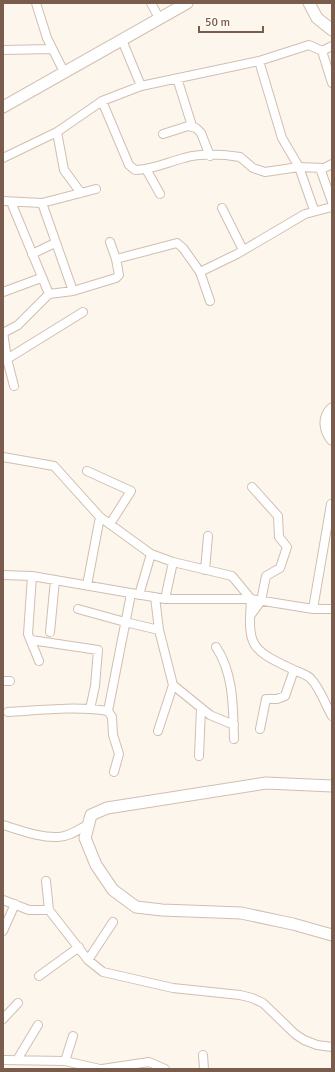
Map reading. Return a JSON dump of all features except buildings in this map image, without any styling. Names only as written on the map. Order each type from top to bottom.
[{"type":"street","points":[[36,3],[40,19],[52,49],[64,72]]},
{"type":"street","points":[[151,3],[159,18]]},
{"type":"street","points":[[3,107],[187,3]]},
{"type":"street","points":[[310,3],[317,18],[332,30]]},
{"type":"street","points":[[122,40],[141,86]]},
{"type":"street","points":[[3,158],[57,132],[102,102],[141,86],[259,61],[309,45],[322,51],[332,83]]},
{"type":"street","points":[[322,51],[332,46]]},
{"type":"street","points":[[3,50],[52,49]]},
{"type":"street","points":[[259,61],[282,138],[299,167],[314,210]]},
{"type":"street","points":[[177,78],[192,126],[201,133],[210,156]]},
{"type":"street","points":[[102,102],[129,165],[135,170],[146,169],[186,157],[210,156],[240,157],[253,168],[265,172],[299,167],[320,168],[332,164]]},
{"type":"street","points":[[163,134],[192,126]]},
{"type":"street","points":[[57,132],[64,170],[81,193]]},
{"type":"street","points":[[320,168],[332,202]]},
{"type":"street","points":[[146,169],[160,194]]},
{"type":"street","points":[[49,294],[7,202],[42,203],[96,189]]},
{"type":"street","points":[[42,203],[73,291]]},
{"type":"street","points":[[200,272],[243,250],[314,210],[332,207]]},
{"type":"street","points":[[222,208],[243,250]]},
{"type":"street","points":[[14,386],[3,332],[18,325],[49,294],[73,291],[116,278],[119,275],[116,259],[110,242]]},
{"type":"street","points":[[32,254],[56,243]]},
{"type":"street","points":[[116,259],[177,243],[183,248],[200,272],[210,301]]},
{"type":"street","points":[[3,292],[41,278]]},
{"type":"street","points":[[8,359],[83,312]]},
{"type":"street","points":[[332,409],[328,413],[326,424],[328,433],[332,439]]},
{"type":"street","points":[[3,457],[54,466],[100,517],[151,554],[173,562],[232,576],[251,599],[249,632],[251,640],[267,658],[310,678],[332,716]]},
{"type":"street","points":[[87,471],[130,491],[110,524]]},
{"type":"street","points":[[250,616],[261,601],[266,576],[280,568],[287,547],[279,537],[278,516],[252,487]]},
{"type":"street","points":[[313,609],[331,504]]},
{"type":"street","points":[[87,585],[100,517]]},
{"type":"street","points":[[205,570],[208,536]]},
{"type":"street","points":[[114,772],[120,754],[112,730],[112,717],[108,711],[125,622],[151,554]]},
{"type":"street","points":[[165,599],[173,562]]},
{"type":"street","points":[[3,574],[32,576],[165,599],[251,599],[313,609],[332,609]]},
{"type":"street","points":[[32,576],[28,634],[39,660]]},
{"type":"street","points":[[50,632],[55,580]]},
{"type":"street","points":[[155,597],[159,630],[173,685],[158,731]]},
{"type":"street","points":[[78,609],[159,630]]},
{"type":"street","points":[[30,640],[98,650],[95,686],[90,709]]},
{"type":"street","points":[[216,647],[222,656],[233,694],[234,739]]},
{"type":"street","points":[[260,729],[266,699],[277,699],[285,696],[294,670]]},
{"type":"street","points":[[173,685],[210,715],[234,725]]},
{"type":"street","points":[[199,756],[201,708]]},
{"type":"street","points":[[8,712],[90,709],[108,711]]},
{"type":"street","points":[[332,786],[266,784],[107,808],[91,815],[85,838],[96,865],[113,890],[136,907],[162,910],[241,913],[293,924],[332,935]]},
{"type":"street","points":[[3,825],[58,838],[68,835],[89,824]]},
{"type":"street","points":[[46,881],[49,910],[88,960],[103,972],[115,976],[173,988],[240,995],[252,998],[263,1003],[295,1034],[304,1040],[317,1045],[332,1047]]},
{"type":"street","points":[[3,900],[29,910],[49,910]]},
{"type":"street","points":[[3,931],[16,904]]},
{"type":"street","points":[[88,960],[113,922]]},
{"type":"street","points":[[39,976],[79,948]]},
{"type":"street","points":[[3,1019],[18,1003]]},
{"type":"street","points":[[17,1060],[38,1024]]},
{"type":"street","points":[[65,1061],[73,1036]]},
{"type":"street","points":[[203,1055],[204,1069]]},
{"type":"street","points":[[3,1060],[65,1061],[101,1069],[148,1062],[165,1069]]}]
